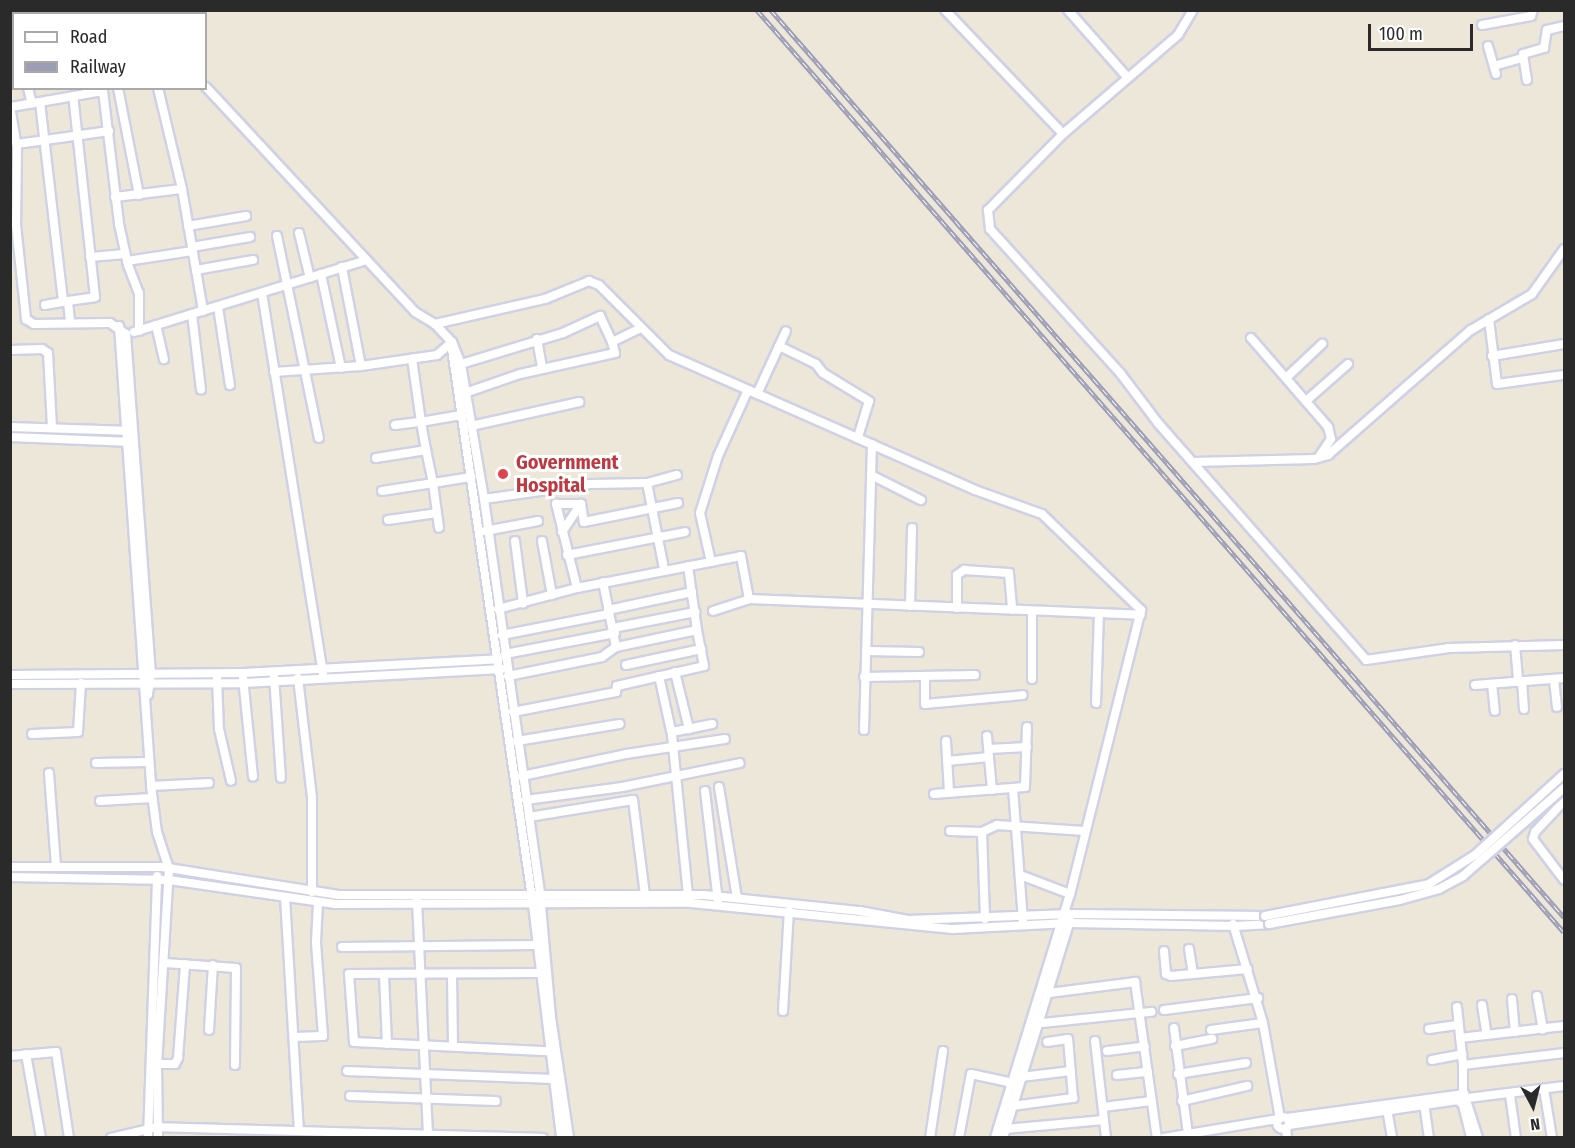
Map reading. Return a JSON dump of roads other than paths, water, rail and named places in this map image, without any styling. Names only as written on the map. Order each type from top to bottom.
[{"type":"street","points":[[945,10],[1063,134]]},
{"type":"street","points":[[1068,10],[1127,76]]},
{"type":"street","points":[[1193,10],[1178,35],[1127,76],[1063,134],[988,210],[987,222],[1121,374],[1193,462],[1366,660],[1446,648],[1564,645]]},
{"type":"street","points":[[1482,25],[1531,16],[1533,10]]},
{"type":"street","points":[[1488,46],[1495,70],[1522,58],[1525,53],[1544,48],[1546,30],[1564,26]]},
{"type":"street","points":[[1522,58],[1527,80]]},
{"type":"street","points":[[207,88],[415,312],[435,324],[452,342],[461,364],[484,499],[536,895]]},
{"type":"street","points":[[29,90],[36,103],[44,140],[70,321]]},
{"type":"street","points":[[118,90],[139,195]]},
{"type":"street","points":[[158,90],[182,189],[203,311]]},
{"type":"street","points":[[139,331],[140,293],[126,257],[115,197],[103,91],[11,107],[17,144],[16,225],[25,316],[34,324],[70,321],[119,326],[122,335],[132,442],[148,678],[152,798],[163,857],[169,869],[157,1065],[158,1137]]},
{"type":"street","points":[[45,305],[95,297],[73,96]]},
{"type":"street","points":[[17,144],[109,131]]},
{"type":"street","points":[[115,197],[182,189]]},
{"type":"street","points":[[188,226],[246,216]]},
{"type":"street","points":[[298,233],[310,278]]},
{"type":"street","points":[[277,236],[289,285],[318,438]]},
{"type":"street","points":[[90,257],[126,257],[192,249],[250,237]]},
{"type":"street","points":[[1193,462],[1319,458],[1332,452],[1468,332],[1532,294],[1564,249]]},
{"type":"street","points":[[196,270],[253,260]]},
{"type":"street","points":[[122,335],[366,260]]},
{"type":"street","points":[[342,267],[361,366]]},
{"type":"street","points":[[321,274],[341,368]]},
{"type":"street","points":[[435,324],[545,298],[589,281],[599,285],[669,355],[975,490],[1042,514],[1141,610],[1084,831],[1049,993],[1033,1024],[1021,1077],[1004,1133],[1104,1120]]},
{"type":"street","points":[[262,293],[323,674]]},
{"type":"street","points":[[218,307],[230,385]]},
{"type":"street","points":[[192,314],[201,390]]},
{"type":"street","points":[[461,364],[537,339],[563,333],[600,316],[615,353],[542,368],[465,393]]},
{"type":"street","points":[[1489,319],[1495,381],[1500,386],[1564,375]]},
{"type":"street","points":[[156,325],[164,359]]},
{"type":"street","points":[[612,342],[641,327]]},
{"type":"street","points":[[758,394],[786,331]]},
{"type":"street","points":[[1251,338],[1331,433],[1329,445],[1319,458]]},
{"type":"street","points":[[537,339],[542,368]]},
{"type":"street","points":[[274,372],[304,368],[361,366],[437,355],[452,342]]},
{"type":"street","points":[[452,342],[460,415],[472,477],[495,659]]},
{"type":"street","points":[[1286,378],[1322,344]]},
{"type":"street","points":[[1492,356],[1564,344]]},
{"type":"street","points":[[779,346],[816,364],[822,373],[869,401],[858,438]]},
{"type":"street","points":[[10,350],[42,349],[48,353],[52,428]]},
{"type":"street","points":[[412,359],[439,528]]},
{"type":"street","points":[[1306,401],[1348,364]]},
{"type":"street","points":[[711,562],[700,513],[718,456],[748,390]]},
{"type":"street","points":[[471,426],[579,402]]},
{"type":"street","points":[[395,425],[460,415]]},
{"type":"street","points":[[10,427],[131,431]]},
{"type":"street","points":[[10,437],[132,442]]},
{"type":"street","points":[[864,730],[865,604],[872,444]]},
{"type":"street","points":[[376,458],[426,450]]},
{"type":"street","points":[[484,499],[590,484],[647,483],[677,475]]},
{"type":"street","points":[[871,476],[921,500]]},
{"type":"street","points":[[382,491],[472,477]]},
{"type":"street","points":[[647,483],[664,569]]},
{"type":"street","points":[[581,504],[584,522],[678,503]]},
{"type":"street","points":[[577,588],[556,504],[581,504]]},
{"type":"street","points":[[562,532],[581,504]]},
{"type":"street","points":[[388,520],[437,513]]},
{"type":"street","points":[[478,532],[538,521]]},
{"type":"street","points":[[910,606],[912,528]]},
{"type":"street","points":[[567,555],[685,532]]},
{"type":"street","points":[[515,541],[523,603]]},
{"type":"street","points":[[542,541],[552,595]]},
{"type":"street","points":[[498,609],[603,582],[741,556],[749,599]]},
{"type":"street","points":[[513,712],[616,692],[618,686],[704,666],[688,566]]},
{"type":"street","points":[[957,608],[957,576],[964,570],[1009,573],[1012,610]]},
{"type":"street","points":[[603,582],[616,647]]},
{"type":"street","points":[[502,635],[692,592]]},
{"type":"street","points":[[712,611],[749,599],[1141,615]]},
{"type":"street","points":[[1032,611],[1032,679]]},
{"type":"street","points":[[504,665],[614,630],[695,612]]},
{"type":"street","points":[[1096,703],[1099,614]]},
{"type":"street","points":[[10,675],[217,678],[244,683],[297,671],[323,674],[504,665],[602,657],[616,647],[697,630]]},
{"type":"street","points":[[1515,645],[1524,709]]},
{"type":"street","points":[[626,666],[701,649]]},
{"type":"street","points":[[866,651],[919,652]]},
{"type":"street","points":[[217,678],[243,673],[298,681],[323,674],[495,659],[504,665],[529,817],[537,905],[565,1137]]},
{"type":"street","points":[[297,671],[312,798],[312,892]]},
{"type":"street","points":[[675,672],[689,729]]},
{"type":"street","points":[[243,673],[253,776]]},
{"type":"street","points":[[864,677],[975,675]]},
{"type":"street","points":[[274,676],[281,778]]},
{"type":"street","points":[[658,676],[672,732],[688,895]]},
{"type":"street","points":[[925,676],[925,704],[1023,695]]},
{"type":"street","points":[[10,684],[81,683],[148,678]]},
{"type":"street","points":[[217,678],[219,729],[231,781]]},
{"type":"street","points":[[1475,685],[1564,678]]},
{"type":"street","points":[[1554,679],[1557,707]]},
{"type":"street","points":[[32,734],[78,732],[81,683]]},
{"type":"street","points":[[1492,684],[1495,711]]},
{"type":"street","points":[[517,741],[620,723]]},
{"type":"street","points":[[672,732],[712,724]]},
{"type":"street","points":[[934,794],[1012,788],[1027,783],[1027,727]]},
{"type":"street","points":[[987,735],[992,790]]},
{"type":"street","points":[[522,776],[626,753],[725,739]]},
{"type":"street","points":[[946,741],[949,792]]},
{"type":"street","points":[[947,761],[1027,747]]},
{"type":"street","points":[[96,763],[149,762]]},
{"type":"street","points":[[526,800],[622,787],[677,773],[740,763]]},
{"type":"street","points":[[49,773],[56,867]]},
{"type":"street","points":[[1267,920],[1407,890],[1440,879],[1475,855],[1564,774]]},
{"type":"street","points":[[151,786],[209,783]]},
{"type":"street","points":[[719,787],[736,898]]},
{"type":"street","points":[[1012,788],[1023,921]]},
{"type":"street","points":[[10,877],[169,880],[318,902],[536,895],[688,895],[913,927],[1066,919],[1232,922],[1267,920],[1408,898],[1446,886],[1464,876],[1564,788]]},
{"type":"street","points":[[705,791],[718,901]]},
{"type":"street","points":[[100,801],[152,798]]},
{"type":"street","points":[[529,817],[633,800],[645,895]]},
{"type":"street","points":[[1564,801],[1535,832],[1533,839],[1564,880]]},
{"type":"street","points":[[950,831],[982,832],[997,825],[1017,829],[1084,831]]},
{"type":"street","points":[[982,832],[985,919]]},
{"type":"street","points":[[131,1133],[148,1137],[157,867],[163,857]]},
{"type":"street","points":[[10,867],[157,867],[312,892],[417,900],[537,905],[718,901],[736,898],[860,911],[908,920],[1023,921]]},
{"type":"street","points":[[1020,875],[1070,897]]},
{"type":"street","points":[[285,897],[299,1131]]},
{"type":"street","points":[[417,900],[421,945],[428,1134]]},
{"type":"street","points":[[294,1037],[323,1036],[316,942],[318,902]]},
{"type":"street","points":[[537,905],[536,945],[548,1051],[565,1137]]},
{"type":"street","points":[[783,1011],[789,911]]},
{"type":"street","points":[[995,1137],[1066,919]]},
{"type":"street","points":[[1232,922],[1257,998],[1283,1124]]},
{"type":"street","points":[[342,947],[536,945]]},
{"type":"street","points":[[1189,949],[1193,974]]},
{"type":"street","points":[[1164,951],[1168,976],[1248,969]]},
{"type":"street","points":[[165,963],[232,965],[237,970],[235,1065]]},
{"type":"street","points":[[157,1065],[175,1064],[178,1058],[184,964]]},
{"type":"street","points":[[209,1030],[213,965]]},
{"type":"street","points":[[539,973],[349,974],[354,1042],[548,1051]]},
{"type":"street","points":[[452,974],[453,1046]]},
{"type":"street","points":[[384,975],[387,1044]]},
{"type":"street","points":[[1049,993],[1135,982],[1146,1013],[1145,1046],[1158,1137]]},
{"type":"street","points":[[1537,996],[1543,1029]]},
{"type":"street","points":[[1164,1010],[1257,998]]},
{"type":"street","points":[[1512,999],[1515,1032]]},
{"type":"street","points":[[1482,1005],[1486,1035]]},
{"type":"street","points":[[1457,1007],[1471,1137]]},
{"type":"street","points":[[1033,1024],[1146,1013]]},
{"type":"street","points":[[1175,1046],[1263,1023]]},
{"type":"street","points":[[1429,1029],[1459,1025]]},
{"type":"street","points":[[1460,1038],[1564,1026]]},
{"type":"street","points":[[1174,1028],[1178,1074],[1188,1134]]},
{"type":"street","points":[[1012,1106],[1073,1098],[1068,1039],[1047,1042]]},
{"type":"street","points":[[1095,1041],[1106,1137]]},
{"type":"street","points":[[1107,1051],[1145,1046]]},
{"type":"street","points":[[930,1137],[943,1051]]},
{"type":"street","points":[[10,1056],[56,1052],[69,1137]]},
{"type":"street","points":[[1463,1065],[1564,1053]]},
{"type":"street","points":[[26,1054],[41,1137]]},
{"type":"street","points":[[1432,1060],[1462,1054]]},
{"type":"street","points":[[1178,1074],[1246,1063]]},
{"type":"street","points":[[347,1071],[553,1079]]},
{"type":"street","points":[[1021,1077],[1071,1071]]},
{"type":"street","points":[[1117,1075],[1148,1072]]},
{"type":"street","points":[[959,1137],[971,1074],[1013,1083]]},
{"type":"street","points":[[1182,1101],[1247,1086]]},
{"type":"street","points":[[1198,1137],[1424,1103],[1510,1095],[1564,1086]]},
{"type":"street","points":[[1545,1089],[1552,1137]]},
{"type":"street","points":[[1510,1095],[1516,1137]]},
{"type":"street","points":[[350,1096],[496,1101]]},
{"type":"street","points":[[1164,1137],[1283,1124],[1465,1098]]},
{"type":"street","points":[[1465,1098],[1478,1137]]},
{"type":"street","points":[[1102,1107],[1152,1101]]},
{"type":"street","points":[[1424,1103],[1429,1137]]},
{"type":"street","points":[[1387,1109],[1392,1137]]},
{"type":"street","points":[[111,1137],[147,1127],[157,1127],[299,1131],[326,1135],[428,1134],[543,1137]]},
{"type":"railway","points":[[757,10],[1564,932]]},
{"type":"railway","points":[[771,10],[1564,917]]},
{"type":"place","name":"Government Hospital","points":[[503,474]]}]
